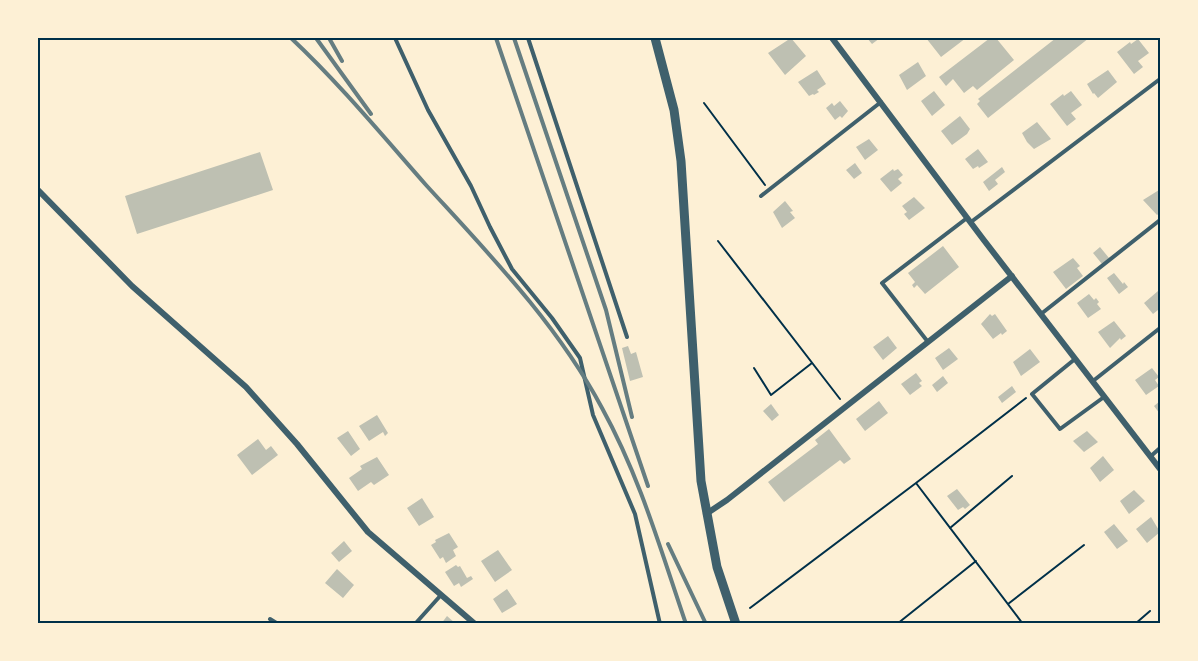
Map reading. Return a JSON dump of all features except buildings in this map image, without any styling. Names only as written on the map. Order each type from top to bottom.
[{"type":"street","points":[[655,38],[674,110],[681,161],[698,448],[706,514],[717,567],[736,624]]},
{"type":"street","points":[[832,38],[1161,469]]},
{"type":"street","points":[[38,190],[132,286],[246,387],[297,444],[368,532],[475,624]]},
{"type":"street","points":[[706,514],[727,500],[1012,276]]},
{"type":"lane","points":[[395,38],[429,110],[471,186],[512,269],[552,318],[580,358],[587,398],[635,514],[660,624]]},
{"type":"lane","points":[[528,38],[627,337]]},
{"type":"lane","points":[[928,342],[882,283],[1161,79]]},
{"type":"lane","points":[[761,196],[881,102]]},
{"type":"lane","points":[[1041,314],[1161,220]]},
{"type":"lane","points":[[1093,381],[1161,328]]},
{"type":"lane","points":[[1075,359],[1032,394],[1060,429],[1105,396]]},
{"type":"lane","points":[[1151,456],[1161,448]]},
{"type":"lane","points":[[415,624],[441,594]]},
{"type":"lane","points":[[270,619],[278,624]]},
{"type":"path","points":[[704,103],[769,190]]},
{"type":"path","points":[[718,241],[845,406]]},
{"type":"path","points":[[754,368],[771,395],[813,363]]},
{"type":"path","points":[[750,608],[1032,394]]},
{"type":"path","points":[[950,528],[1012,477]]},
{"type":"path","points":[[916,483],[1023,624]]},
{"type":"path","points":[[1008,604],[1084,545]]},
{"type":"path","points":[[897,624],[976,561]]},
{"type":"path","points":[[1135,624],[1150,612]]},
{"type":"railway","points":[[291,38],[343,91],[498,264],[565,348],[602,408],[628,461],[649,514],[686,624]]},
{"type":"railway","points":[[316,38],[371,114]]},
{"type":"railway","points":[[329,38],[342,61]]},
{"type":"railway","points":[[496,38],[648,486]]},
{"type":"railway","points":[[514,38],[606,310],[632,417]]},
{"type":"railway","points":[[668,544],[706,624]]}]
